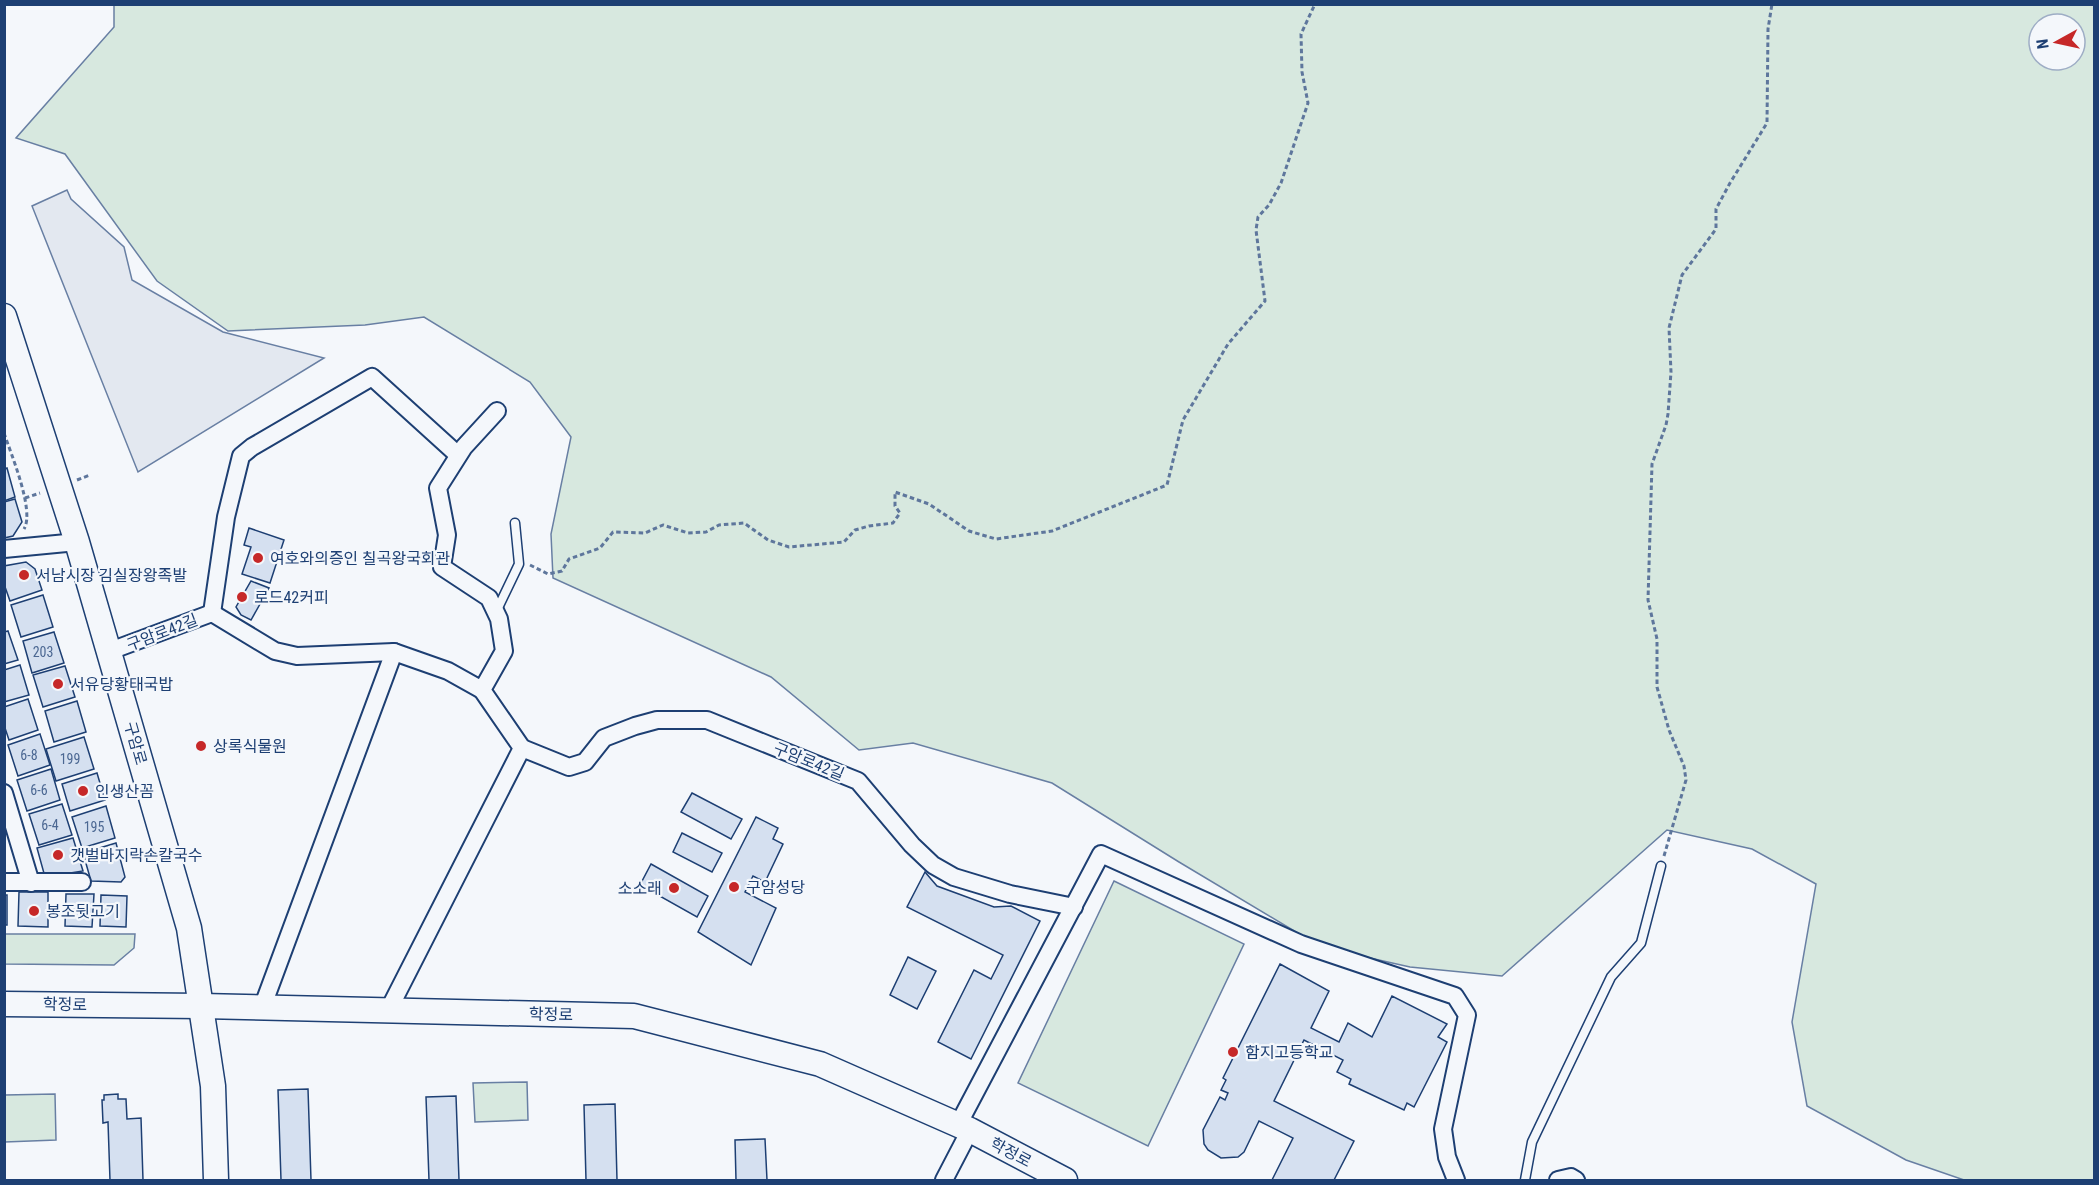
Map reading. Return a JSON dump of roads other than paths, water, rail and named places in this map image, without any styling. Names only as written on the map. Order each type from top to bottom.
[{"type":"main road","name":"구암로","points":[[4,316],[110,651],[189,928],[213,1086],[216,1180]]},
{"type":"main road","name":"학정로","points":[[4,1004],[634,1016],[820,1064],[964,1127],[1065,1180]]},
{"type":"street","points":[[212,613],[226,517],[242,456],[252,447],[372,377],[458,455]]},
{"type":"street","points":[[388,1011],[522,748],[482,690],[504,651],[496,612],[489,598],[442,567],[447,535],[438,488],[464,447],[497,411]]},
{"type":"street","points":[[4,549],[77,542]]},
{"type":"street","name":"구암로42길","points":[[110,651],[212,613],[275,651],[297,656],[394,652],[448,671],[482,690]]},
{"type":"street","points":[[262,1008],[394,652]]},
{"type":"street","name":"구암로42길","points":[[522,748],[569,767],[585,762],[604,738],[634,726],[657,720],[707,720],[858,781],[912,845],[933,865],[954,877],[1010,894],[1074,907]]},
{"type":"street","points":[[4,793],[31,882]]},
{"type":"street","points":[[944,1180],[964,1127],[1101,854],[1301,944],[1455,996],[1467,1015],[1443,1129],[1447,1157],[1456,1180]]},
{"type":"street","points":[[4,882],[82,882]]},
{"type":"street","points":[[1558,1180],[1571,1177],[1576,1180]]},
{"type":"lane","points":[[496,612],[519,564],[515,523]]},
{"type":"lane","points":[[1525,1180],[1532,1142],[1611,977],[1641,943],[1661,866]]},
{"type":"place","name":"여호와의증인 칠곡왕국회관","points":[[258,558]]},
{"type":"place","name":"서남시장 김실장왕족발","points":[[24,575]]},
{"type":"place","name":"로드42커피","points":[[242,597]]},
{"type":"place","name":"서유당황태국밥","points":[[58,684]]},
{"type":"place","name":"상록식물원","points":[[201,746]]},
{"type":"place","name":"인생산꼼","points":[[83,791]]},
{"type":"place","name":"갯벌바지락손칼국수","points":[[58,855]]},
{"type":"place","name":"구암성당","points":[[734,887]]},
{"type":"place","name":"소소래","points":[[674,888]]},
{"type":"place","name":"봉조뒷고기","points":[[34,911]]},
{"type":"place","name":"함지고등학교","points":[[1233,1052]]}]
